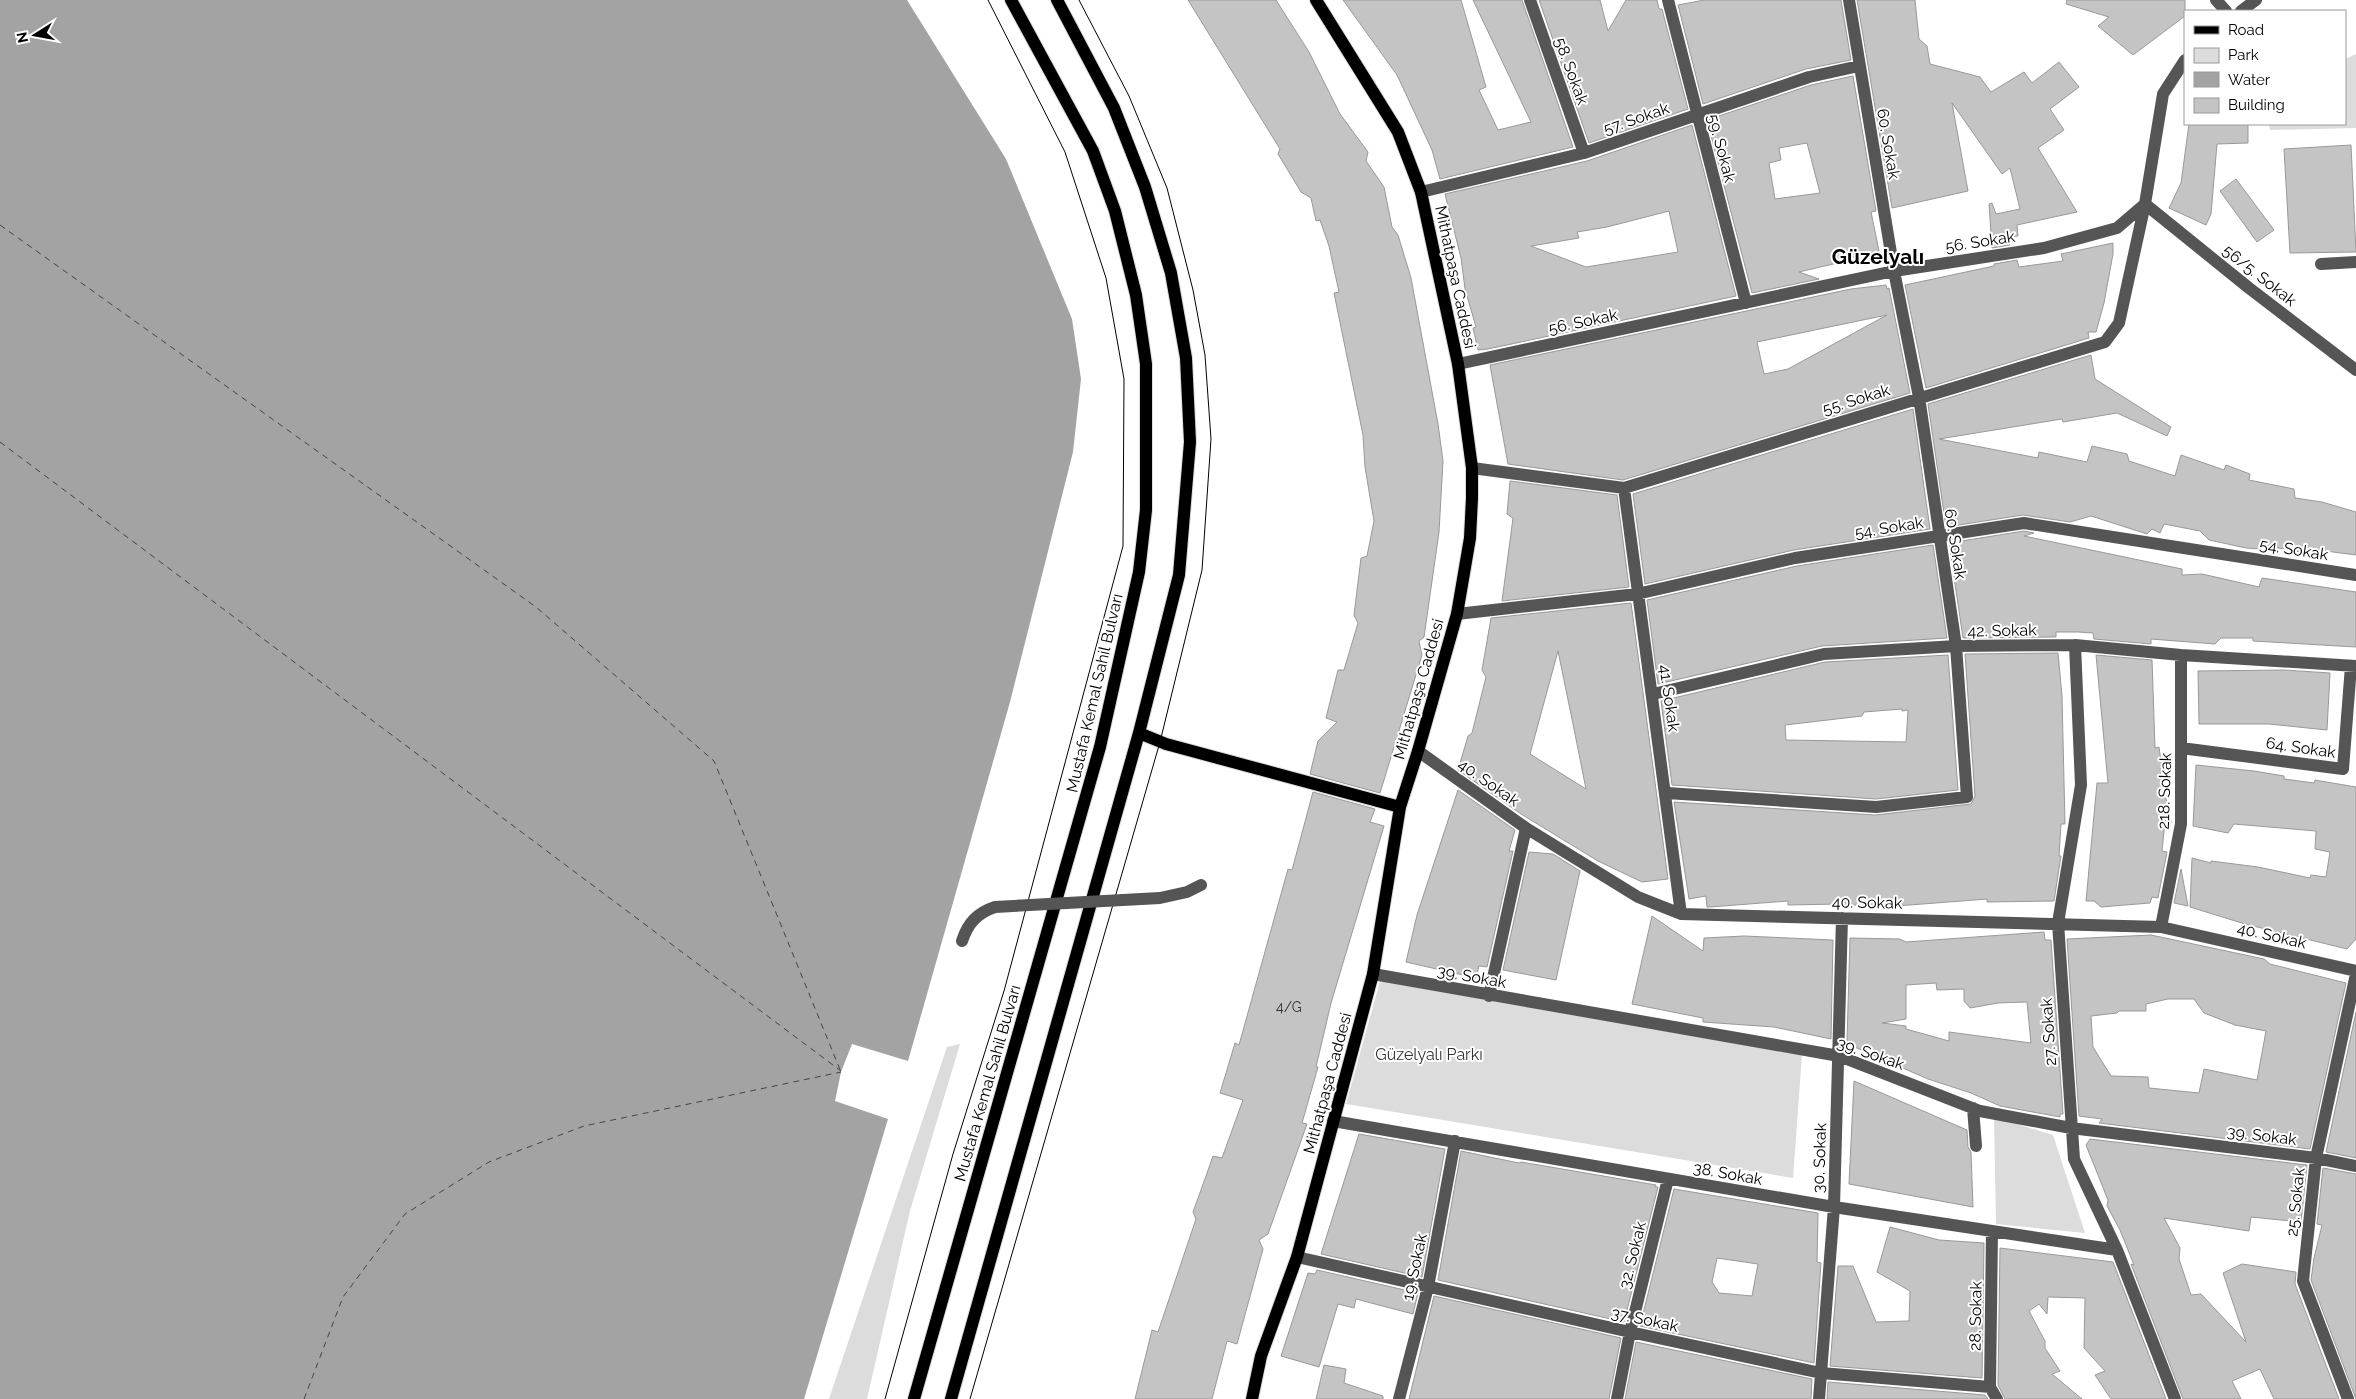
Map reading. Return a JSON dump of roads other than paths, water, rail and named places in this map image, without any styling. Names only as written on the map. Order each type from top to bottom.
[{"type":"main road","name":"Mustafa Kemal Sahil Bulvarı","points":[[914,1399],[1100,747],[1139,572],[1146,510],[1146,364],[1136,295],[1115,211],[1093,151],[1011,0]]},
{"type":"main road","points":[[950,1399],[1139,733],[1179,575],[1190,442],[1186,358],[1171,273],[1145,186],[1114,108],[1057,0]]},
{"type":"main road","name":"Mithatpaşa Caddesi","points":[[1252,1399],[1261,1356],[1297,1257],[1373,974],[1400,807],[1418,752],[1457,614],[1470,538],[1472,468],[1458,364],[1421,192],[1398,132],[1316,0]]},
{"type":"main road","points":[[1139,733],[1166,744],[1400,807]]},
{"type":"street","name":"58. Sokak","points":[[1530,0],[1584,153]]},
{"type":"street","name":"59. Sokak","points":[[1668,0],[1746,303]]},
{"type":"street","name":"60. Sokak","points":[[1666,793],[1876,807],[1967,797],[1956,646],[1919,397],[1894,271],[1848,0]]},
{"type":"street","points":[[2216,0],[2225,10]]},
{"type":"street","points":[[2241,10],[2256,0]]},
{"type":"street","points":[[2145,204],[2163,94],[2184,62]]},
{"type":"street","name":"57. Sokak","points":[[1421,192],[1584,153],[1809,77],[1859,66]]},
{"type":"street","name":"56. Sokak","points":[[1458,364],[1894,271],[2044,248],[2117,228],[2145,204]]},
{"type":"street","name":"56/5. Sokak","points":[[2145,204],[2249,288],[2356,370]]},
{"type":"street","name":"55. Sokak","points":[[1472,468],[1624,488],[1919,397],[2106,342],[2119,324],[2145,204]]},
{"type":"street","points":[[2321,264],[2356,262]]},
{"type":"street","name":"41. Sokak","points":[[1624,488],[1636,594],[1653,694],[1681,914]]},
{"type":"street","name":"54. Sokak","points":[[1457,614],[1636,594],[1795,558],[2024,523],[2356,575]]},
{"type":"street","name":"42. Sokak","points":[[1653,694],[1824,654],[1956,646],[2075,645],[2181,655],[2354,666]]},
{"type":"street","name":"27. Sokak","points":[[2075,645],[2082,786],[2058,922],[2070,1128],[2074,1159],[2117,1250],[2175,1399]]},
{"type":"street","name":"218. Sokak","points":[[2160,927],[2181,824],[2181,655]]},
{"type":"street","name":"64. Sokak","points":[[2181,748],[2343,769],[2354,666]]},
{"type":"street","name":"40. Sokak","points":[[1418,752],[1526,828],[1638,897],[1681,914],[2058,922],[2160,927],[2356,973]]},
{"type":"street","points":[[1489,996],[1526,828]]},
{"type":"street","points":[[962,941],[966,929],[975,917],[995,907],[1160,898],[1187,892],[1201,885]]},
{"type":"street","name":"30. Sokak","points":[[1819,1399],[1834,1208],[1842,918]]},
{"type":"street","name":"25. Sokak","points":[[2348,1399],[2303,1281],[2316,1158],[2356,973]]},
{"type":"street","name":"39. Sokak","points":[[1373,974],[1489,996],[1839,1056],[1973,1108],[2070,1128],[2316,1158],[2356,1166]]},
{"type":"street","points":[[1973,1108],[1976,1146]]},
{"type":"street","name":"38. Sokak","points":[[1333,1121],[1455,1140],[1834,1208],[2117,1250]]},
{"type":"street","name":"19. Sokak","points":[[1399,1399],[1428,1286],[1455,1140]]},
{"type":"street","name":"32. Sokak","points":[[1617,1399],[1630,1332],[1668,1179]]},
{"type":"street","name":"28. Sokak","points":[[1990,1387],[1992,1231]]},
{"type":"street","name":"37. Sokak","points":[[1297,1257],[1821,1373],[1990,1387]]},
{"type":"street","points":[[1990,1387],[1997,1399]]},
{"type":"water","points":[[0,0],[907,0],[1006,159],[1072,319],[1081,379],[1073,452],[1010,702],[908,1061],[852,1044],[841,1072],[835,1101],[888,1119],[804,1399],[0,1399]]},
{"type":"tram line","points":[[885,1399],[953,1154],[1004,991],[1123,546],[1124,379],[1106,278],[1065,152],[988,0]]},
{"type":"tram line","points":[[970,1399],[1160,742],[1202,570],[1211,439],[1205,355],[1193,290],[1167,188],[1129,96],[1079,0]]},
{"type":"district","name":"Güzelyalı","points":[[1878,257]]},
{"type":"park label","name":"Güzelyalı Parkı","points":[[1429,1054]]}]
